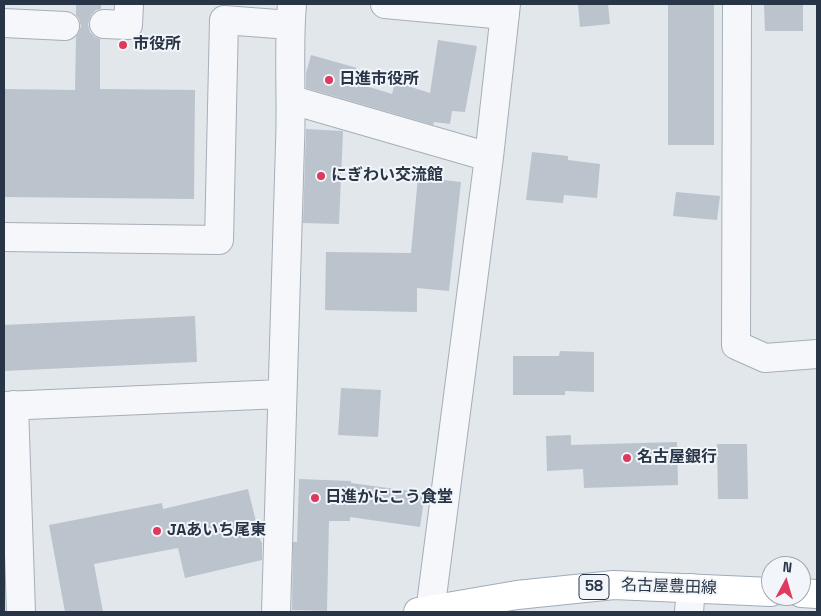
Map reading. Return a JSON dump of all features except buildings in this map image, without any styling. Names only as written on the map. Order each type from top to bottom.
[{"type":"main road","name":"名古屋豊田線","points":[[426,611],[517,595],[614,585],[690,600],[761,593]]},
{"type":"street","points":[[104,24],[128,25],[130,4]]},
{"type":"street","points":[[385,4],[506,9],[489,157],[426,611]]},
{"type":"street","points":[[737,4],[736,345],[765,358],[817,354]]},
{"type":"street","points":[[4,237],[219,240],[224,20],[291,14],[292,100],[281,394],[276,612]]},
{"type":"street","points":[[4,23],[65,26]]},
{"type":"street","points":[[292,100],[489,157]]},
{"type":"street","points":[[21,612],[9,406],[281,394]]},
{"type":"place","name":"市役所","points":[[123,45]]},
{"type":"place","name":"日進市役所","points":[[329,80]]},
{"type":"place","name":"にぎわい交流館","points":[[321,176]]},
{"type":"place","name":"名古屋銀行","points":[[627,458]]},
{"type":"place","name":"日進かにこう食堂","points":[[315,498]]},
{"type":"place","name":"JAあいち尾東","points":[[157,531]]}]
